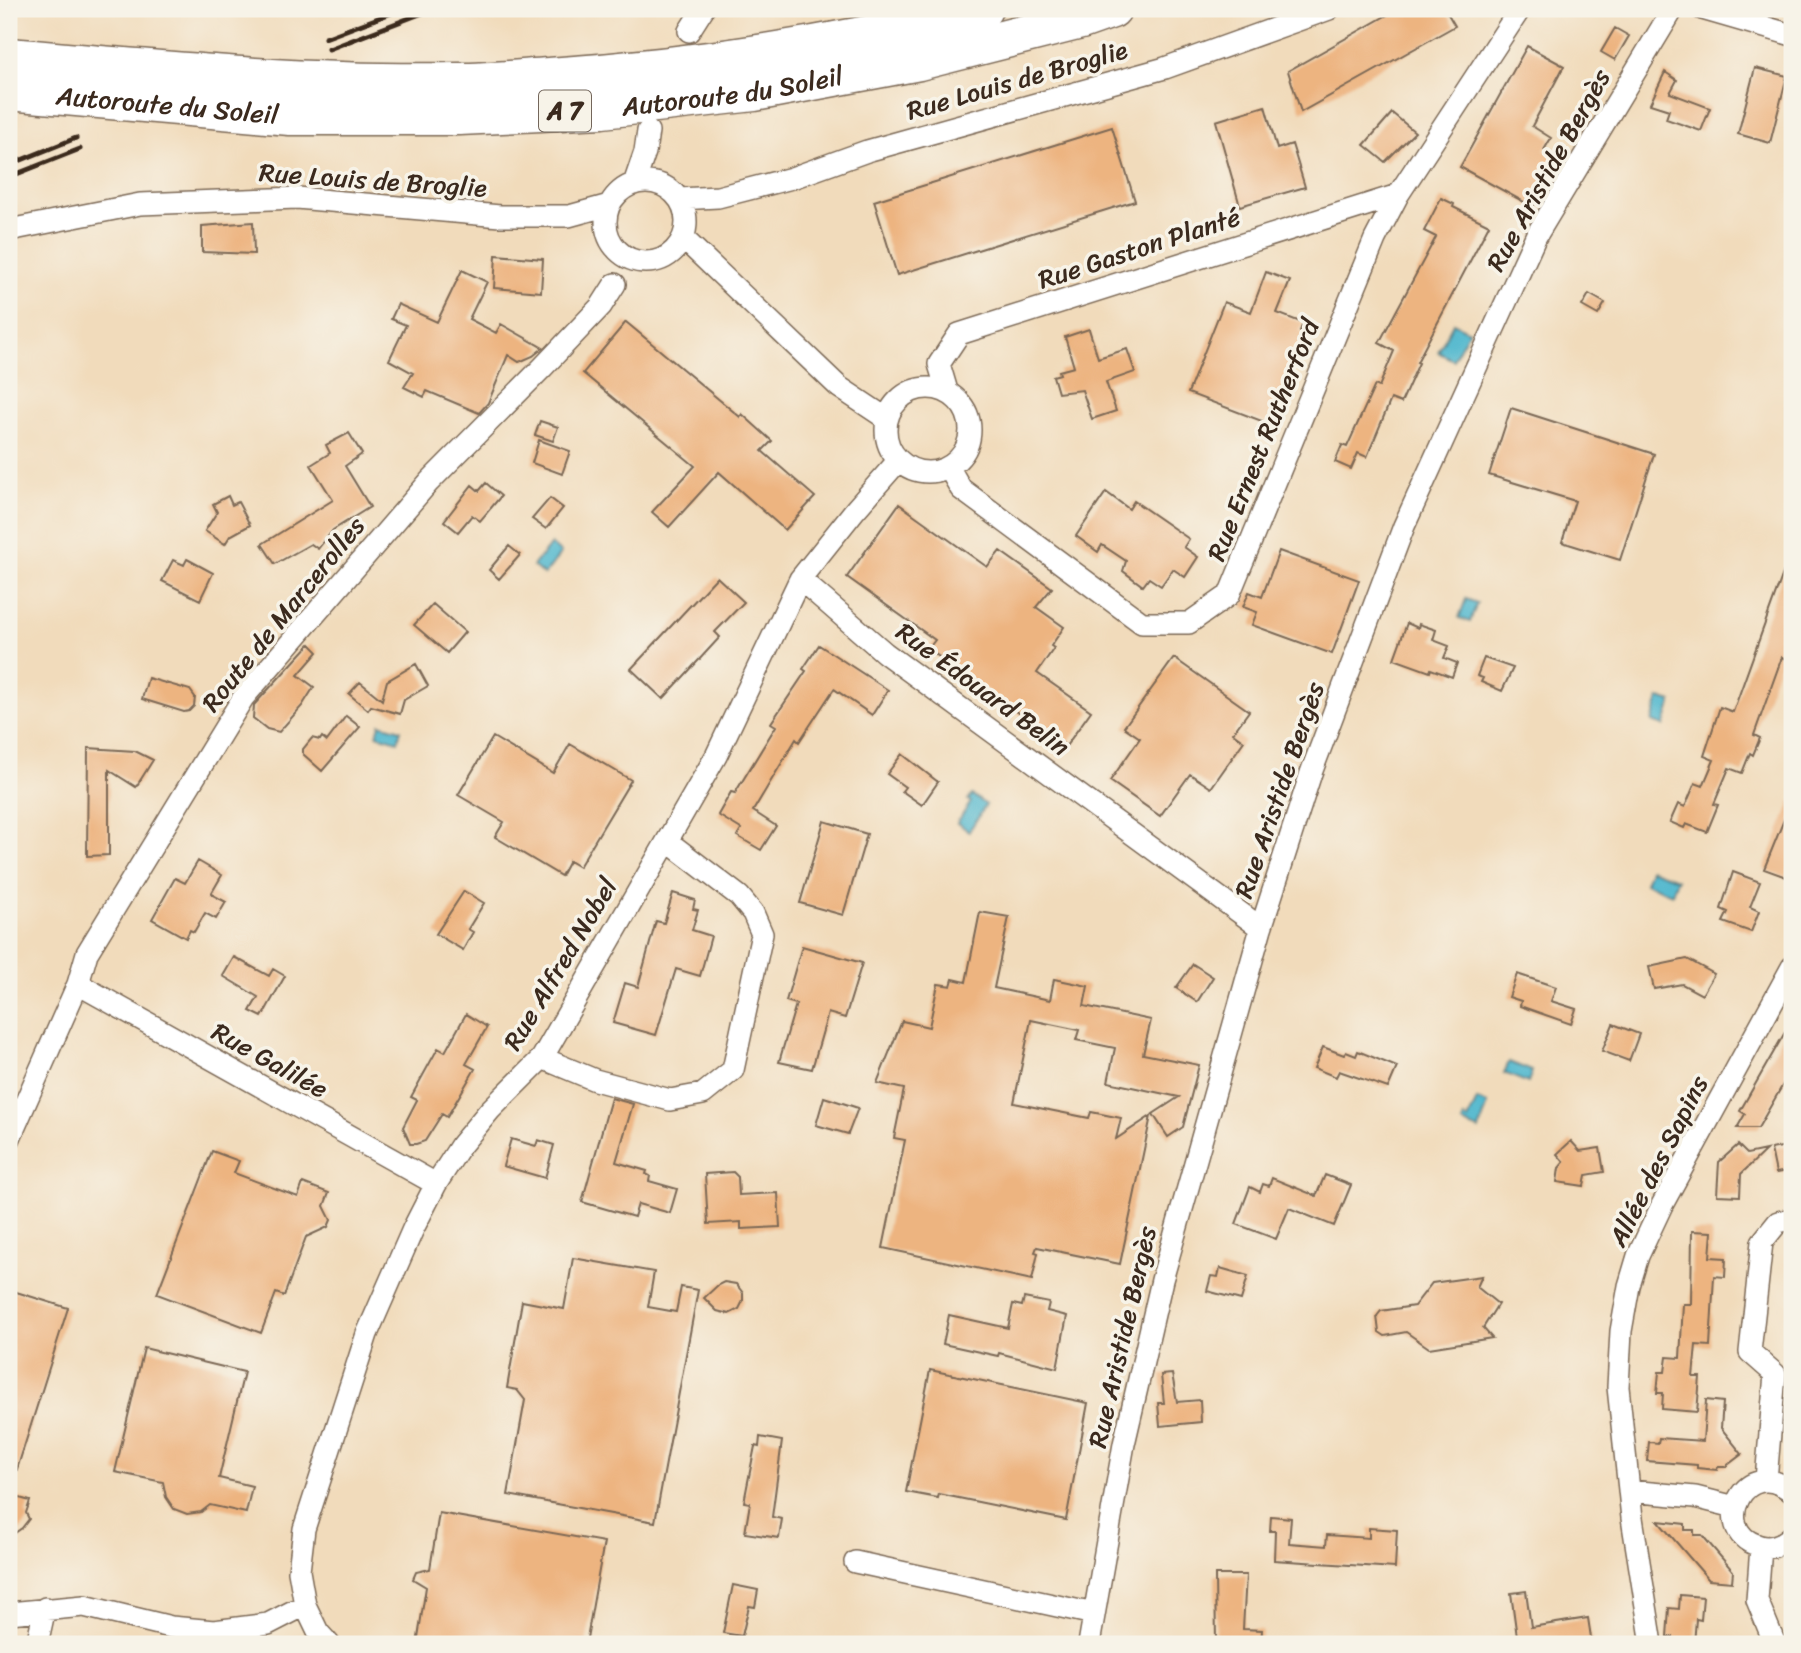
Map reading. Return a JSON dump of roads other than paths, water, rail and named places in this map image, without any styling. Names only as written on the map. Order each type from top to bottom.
[{"type":"highway","name":"Autoroute du Soleil","points":[[9,57],[290,80],[460,82],[614,72],[754,57],[911,27],[983,9]]},
{"type":"highway","name":"Autoroute du Soleil","points":[[9,91],[290,116],[459,116],[602,109],[754,92],[919,61],[1081,20],[1112,9]]},
{"type":"street","points":[[689,31],[703,9]]},
{"type":"street","name":"Rue Louis de Broglie","points":[[683,208],[792,178],[867,151],[1165,68],[1329,9]]},
{"type":"street","points":[[1494,49],[1502,9]]},
{"type":"street","name":"Rue Ernest Rutherford","points":[[949,468],[961,489],[1143,624],[1189,623],[1229,595],[1375,239],[1398,195],[1520,9]]},
{"type":"street","name":"Rue Aristide Bergès","points":[[1089,1644],[1124,1444],[1162,1280],[1261,928],[1311,773],[1404,526],[1536,236],[1674,9]]},
{"type":"street","points":[[1702,9],[1792,35]]},
{"type":"street","points":[[643,183],[647,142]]},
{"type":"street","points":[[643,183],[666,187],[683,208],[678,246],[655,262],[627,257],[610,242],[606,227],[609,205],[618,193],[643,183]]},
{"type":"street","name":"Rue Gaston Planté","points":[[947,391],[939,364],[959,334],[1398,195]]},
{"type":"street","name":"Rue Louis de Broglie","points":[[9,230],[140,204],[297,198],[500,216],[569,216],[609,205]]},
{"type":"street","name":"Rue Louis de Broglie","points":[[569,216],[606,227]]},
{"type":"street","points":[[678,246],[713,267],[839,387],[887,419]]},
{"type":"street","name":"Route de Marcerolles","points":[[9,1140],[78,984],[87,953],[243,698],[429,482],[601,306],[627,257]]},
{"type":"street","points":[[929,387],[947,391],[962,404],[971,422],[964,455],[949,468],[933,473],[915,471],[898,461],[887,442],[887,419],[895,402],[910,391],[929,387]]},
{"type":"street","points":[[800,579],[898,461]]},
{"type":"street","name":"Rue Édouard Belin","points":[[800,579],[885,653],[1261,928]]},
{"type":"street","name":"Rue Alfred Nobel","points":[[328,1644],[318,1632],[305,1605],[299,1571],[304,1529],[367,1334],[398,1262],[436,1184],[461,1145],[542,1058],[716,756],[800,579]]},
{"type":"street","points":[[542,1058],[595,1080],[670,1100],[703,1094],[733,1069],[762,934],[753,913],[739,895],[667,841]]},
{"type":"street","name":"Allée des Sapins","points":[[1652,1644],[1629,1491],[1618,1387],[1619,1356],[1629,1286],[1638,1256],[1661,1205],[1792,967]]},
{"type":"street","name":"Rue Galilée","points":[[78,984],[436,1184]]},
{"type":"street","points":[[1766,1480],[1776,1374],[1749,1352],[1762,1242],[1778,1222],[1792,1219]]},
{"type":"street","points":[[1792,1492],[1775,1481],[1766,1480],[1746,1489],[1735,1507],[1737,1528],[1743,1537],[1761,1547],[1782,1544],[1792,1536]]},
{"type":"street","points":[[1629,1491],[1695,1497],[1735,1507]]},
{"type":"street","points":[[1761,1547],[1757,1600],[1775,1644]]},
{"type":"street","points":[[855,1562],[1094,1614]]},
{"type":"street","points":[[9,1613],[84,1606],[172,1626],[214,1631],[268,1624],[305,1605]]},
{"type":"street","points":[[37,1644],[45,1608]]},
{"type":"water","points":[[1453,323],[1469,331],[1453,360],[1438,352]]},
{"type":"water","points":[[551,544],[561,553],[544,575],[533,566]]},
{"type":"water","points":[[1466,599],[1477,603],[1470,622],[1459,618]]},
{"type":"water","points":[[1659,698],[1672,702],[1664,726],[1652,722]]},
{"type":"water","points":[[380,724],[401,730],[398,741],[377,735]]},
{"type":"water","points":[[972,795],[986,805],[969,831],[957,823],[971,802],[968,800]]},
{"type":"water","points":[[1650,869],[1677,879],[1672,894],[1645,883]]},
{"type":"water","points":[[1509,1062],[1532,1071],[1528,1083],[1504,1073]]},
{"type":"water","points":[[1477,1100],[1488,1104],[1479,1130],[1462,1123],[1464,1118],[1468,1120]]},
{"type":"railway","points":[[325,38],[402,9]]},
{"type":"railway","points":[[329,49],[433,9]]},
{"type":"railway","points":[[9,165],[76,138]]},
{"type":"railway","points":[[9,177],[80,149]]}]
